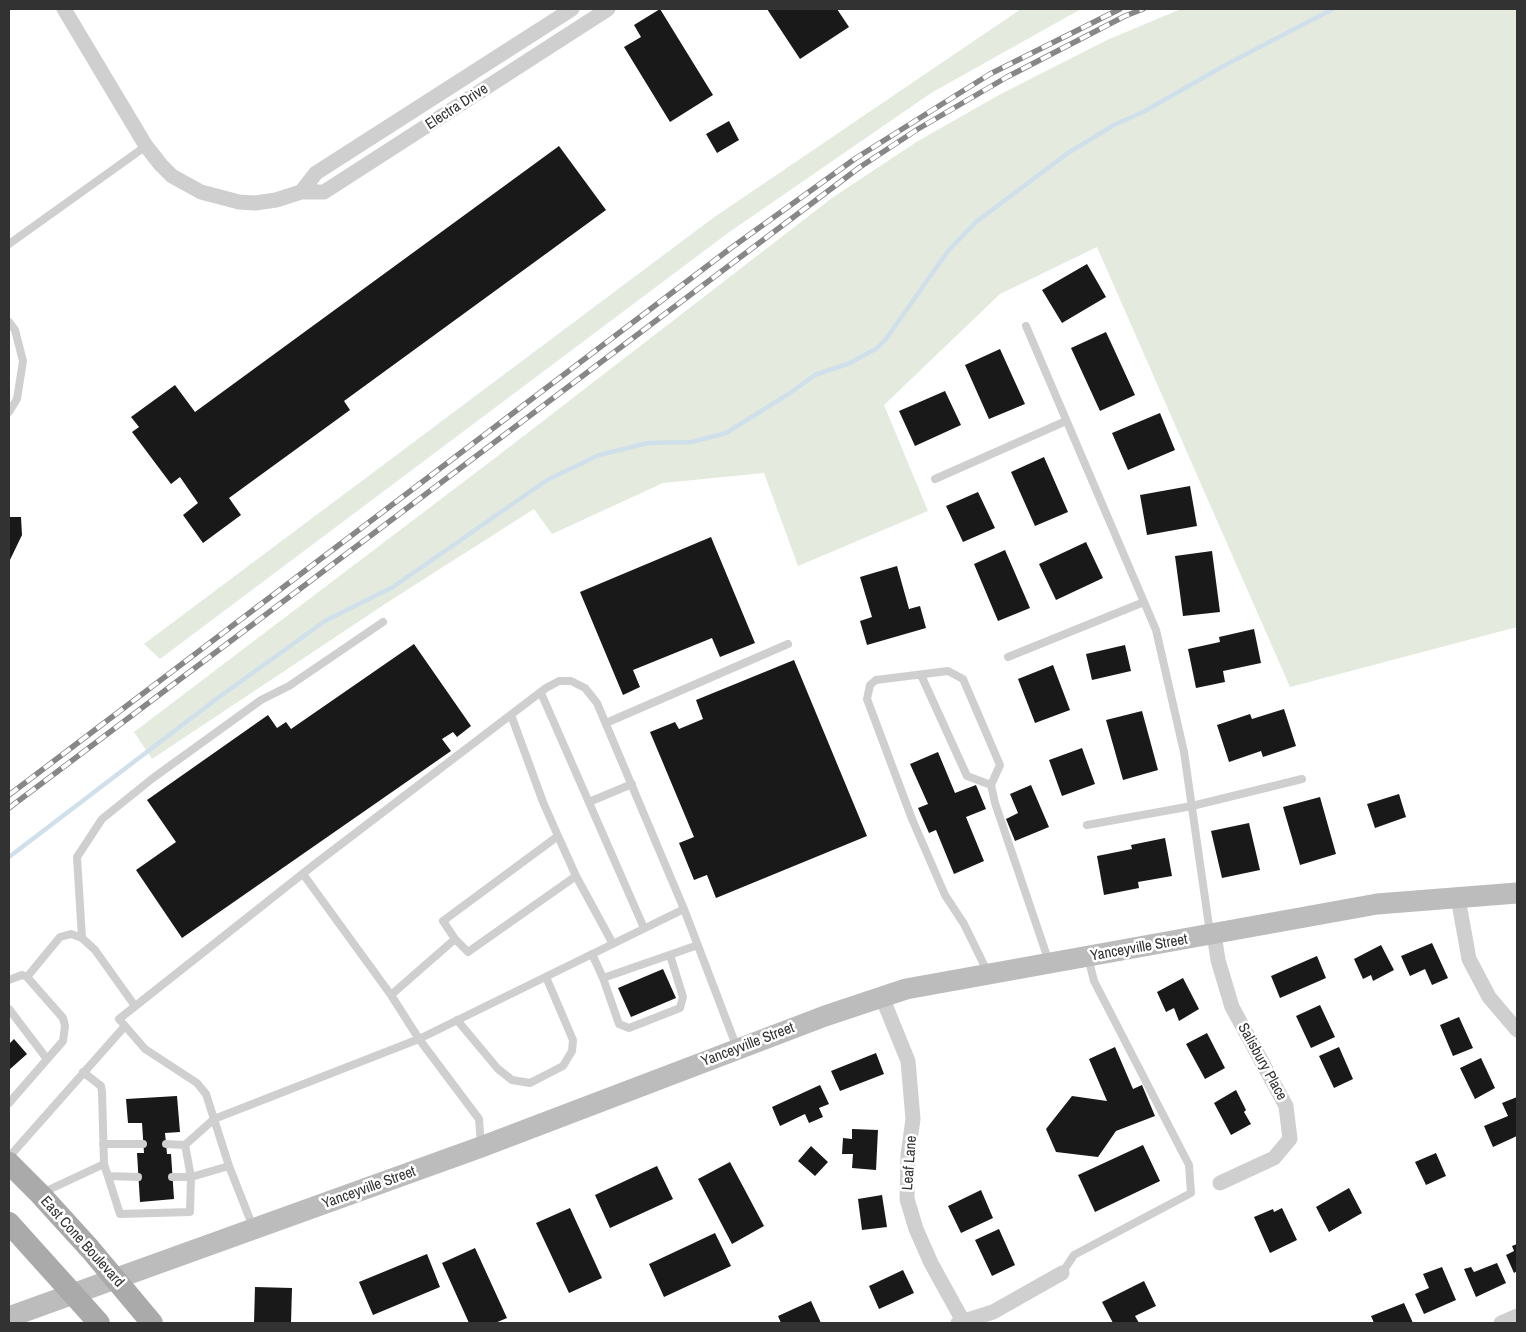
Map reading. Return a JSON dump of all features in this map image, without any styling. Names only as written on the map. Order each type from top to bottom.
[{"type":"main road","name":"Yanceyville Street","points":[[9,1317],[481,1147],[825,1016],[906,989],[1377,904],[1517,893]]},
{"type":"main road","name":"East Cone Boulevard","points":[[9,1163],[40,1194],[116,1279],[152,1323]]},
{"type":"main road","points":[[9,1223],[99,1323]]},
{"type":"street","name":"Electra Drive","points":[[64,9],[146,146],[161,166],[172,176],[201,192],[238,202],[255,203],[276,200],[301,192],[324,192],[608,9]]},
{"type":"street","name":"Electra Drive","points":[[301,192],[316,173],[572,9]]},
{"type":"street","points":[[1458,898],[1469,959],[1489,997],[1517,1030]]},
{"type":"street","name":"Salisbury Place","points":[[1212,935],[1232,1007],[1286,1106],[1290,1139],[1274,1158],[1220,1183]]},
{"type":"street","name":"Leaf Lane","points":[[882,997],[908,1062],[913,1119],[908,1156],[907,1199],[916,1229],[960,1322]]},
{"type":"street","points":[[960,1322],[993,1312],[1062,1273]]},
{"type":"street","points":[[1501,1323],[1517,1316]]},
{"type":"lane","points":[[542,28],[553,44]]},
{"type":"lane","points":[[9,244],[146,146]]},
{"type":"lane","points":[[9,322],[15,330],[23,361],[17,399],[9,412]]},
{"type":"lane","points":[[1026,326],[1158,639],[1184,752],[1212,935]]},
{"type":"lane","points":[[935,479],[1066,421]]},
{"type":"lane","points":[[1008,657],[1144,602]]},
{"type":"lane","points":[[82,938],[77,857],[102,819],[153,778],[261,700],[289,686],[383,622]]},
{"type":"lane","points":[[606,723],[788,644]]},
{"type":"lane","points":[[988,974],[964,924],[944,895],[912,819],[867,699],[870,685],[876,680],[948,671],[963,679],[1000,765],[992,785],[995,803],[1049,964]]},
{"type":"lane","points":[[921,675],[967,776],[992,785]]},
{"type":"lane","points":[[254,1230],[229,1166],[206,1094],[197,1084],[145,1049],[119,1019],[303,874],[511,715],[559,681],[571,681],[585,688],[597,703],[684,909],[738,1049]]},
{"type":"lane","points":[[541,693],[644,928]]},
{"type":"lane","points":[[511,715],[558,836],[576,876],[613,944]]},
{"type":"lane","points":[[1087,825],[1192,806],[1302,779]]},
{"type":"lane","points":[[589,802],[632,784]]},
{"type":"lane","points":[[558,836],[443,921],[455,939],[468,952],[576,876]]},
{"type":"lane","points":[[303,874],[391,995],[419,1039],[478,1119],[481,1147]]},
{"type":"lane","points":[[166,1144],[186,1145],[214,1119],[419,1039],[684,909]]},
{"type":"lane","points":[[27,977],[60,937],[71,934],[82,938],[95,950],[135,1006]]},
{"type":"lane","points":[[391,995],[455,939]]},
{"type":"lane","points":[[603,978],[698,945]]},
{"type":"lane","points":[[592,954],[603,978],[619,1024],[629,1028],[680,1008],[683,997],[670,955]]},
{"type":"lane","points":[[1062,1273],[1074,1255],[1191,1193],[1189,1165],[1094,981],[1088,957]]},
{"type":"lane","points":[[9,980],[22,975],[27,977],[62,1018],[65,1026],[63,1041],[9,1103]]},
{"type":"lane","points":[[457,1020],[498,1068],[512,1080],[530,1082],[563,1066],[572,1051],[573,1040],[546,977]]},
{"type":"lane","points":[[9,1009],[47,1059]]},
{"type":"lane","points":[[9,1156],[125,1026]]},
{"type":"lane","points":[[83,1072],[101,1086],[104,1164],[120,1214],[190,1212],[191,1177],[186,1145]]},
{"type":"lane","points":[[103,1144],[143,1144]]},
{"type":"lane","points":[[40,1194],[104,1164]]},
{"type":"lane","points":[[172,1177],[191,1177],[229,1166]]},
{"type":"lane","points":[[108,1176],[138,1177]]},
{"type":"shaded area","points":[[1021,9],[1081,9],[931,93],[728,233],[160,659],[144,644],[713,218]]},
{"type":"shaded area","points":[[1181,9],[1517,9],[1517,627],[1290,687],[1097,247],[1000,294],[884,405],[928,511],[798,566],[764,473],[663,483],[552,534],[534,509],[388,602],[152,759],[134,732],[499,455],[832,198],[918,141],[999,95],[1107,40]]},
{"type":"building","points":[[660,9],[713,95],[670,122],[624,47],[641,37],[634,25]]},
{"type":"building","points":[[767,9],[837,9],[849,27],[800,59]]},
{"type":"building","points":[[729,121],[739,140],[717,153],[706,134]]},
{"type":"building","points":[[559,146],[606,210],[344,401],[350,410],[229,498],[241,515],[203,543],[183,515],[198,503],[180,477],[171,484],[132,432],[139,427],[131,417],[175,385],[195,412]]},
{"type":"building","points":[[1087,264],[1106,297],[1062,323],[1042,290]]},
{"type":"building","points":[[1106,332],[1135,395],[1100,411],[1071,348]]},
{"type":"building","points":[[1000,349],[1025,404],[989,419],[965,365]]},
{"type":"building","points":[[945,391],[961,425],[915,446],[899,411]]},
{"type":"building","points":[[1160,413],[1175,450],[1128,470],[1112,433]]},
{"type":"building","points":[[1044,457],[1068,512],[1035,526],[1011,472]]},
{"type":"building","points":[[1190,486],[1197,526],[1147,535],[1140,495]]},
{"type":"building","points":[[978,492],[995,528],[963,542],[946,506]]},
{"type":"building","points":[[9,517],[21,517],[22,535],[9,562]]},
{"type":"building","points":[[711,537],[755,643],[720,657],[712,638],[633,670],[640,687],[623,695],[580,592]]},
{"type":"building","points":[[1086,542],[1103,578],[1056,600],[1039,564]]},
{"type":"building","points":[[1005,550],[1030,608],[998,621],[974,564]]},
{"type":"building","points":[[1212,551],[1220,612],[1183,616],[1175,556]]},
{"type":"building","points":[[897,566],[909,609],[920,606],[926,628],[867,645],[860,621],[872,617],[860,577]]},
{"type":"building","points":[[1254,629],[1261,663],[1223,671],[1225,682],[1196,688],[1188,649],[1220,642],[1219,637]]},
{"type":"building","points":[[414,644],[471,726],[457,737],[453,732],[442,739],[451,751],[182,938],[136,870],[176,842],[147,800],[268,715],[277,728],[286,722],[291,729]]},
{"type":"building","points":[[1125,645],[1131,671],[1092,680],[1086,654]]},
{"type":"building","points":[[794,660],[867,836],[716,898],[707,875],[694,880],[679,843],[694,837],[650,732],[675,722],[679,729],[703,719],[696,700]]},
{"type":"building","points":[[1053,665],[1070,710],[1035,723],[1018,679]]},
{"type":"building","points":[[1284,709],[1296,746],[1263,757],[1261,751],[1229,762],[1217,725],[1250,714],[1252,719]]},
{"type":"building","points":[[1142,711],[1158,770],[1123,780],[1106,720]]},
{"type":"building","points":[[1082,748],[1095,784],[1062,796],[1049,760]]},
{"type":"building","points":[[938,752],[955,793],[976,785],[986,809],[966,817],[984,861],[954,874],[936,830],[929,833],[918,808],[928,804],[910,764]]},
{"type":"building","points":[[1031,785],[1049,827],[1015,841],[1006,819],[1018,813],[1010,794]]},
{"type":"building","points":[[1399,794],[1406,817],[1375,828],[1367,804]]},
{"type":"building","points":[[1320,797],[1336,854],[1300,865],[1283,807]]},
{"type":"building","points":[[1249,823],[1260,870],[1222,878],[1211,831]]},
{"type":"building","points":[[1165,838],[1172,876],[1138,882],[1139,888],[1104,895],[1097,856],[1132,849],[1131,845]]},
{"type":"building","points":[[1432,943],[1448,978],[1432,985],[1425,969],[1410,976],[1401,956]]},
{"type":"building","points":[[1381,945],[1394,970],[1373,981],[1371,975],[1363,979],[1354,959]]},
{"type":"building","points":[[1317,956],[1326,978],[1280,998],[1271,976]]},
{"type":"building","points":[[663,969],[676,998],[631,1017],[618,988]]},
{"type":"building","points":[[1183,978],[1199,1009],[1179,1021],[1174,1008],[1166,1012],[1157,992]]},
{"type":"building","points":[[1320,1005],[1335,1037],[1311,1048],[1296,1016]]},
{"type":"building","points":[[1459,1017],[1473,1048],[1453,1056],[1440,1025]]},
{"type":"building","points":[[1207,1033],[1225,1068],[1205,1079],[1186,1044]]},
{"type":"building","points":[[14,1039],[27,1054],[9,1070],[9,1044]]},
{"type":"building","points":[[1115,1047],[1133,1089],[1142,1085],[1155,1116],[1116,1131],[1098,1157],[1056,1152],[1046,1129],[1072,1096],[1107,1101],[1089,1059]]},
{"type":"building","points":[[1339,1047],[1353,1079],[1334,1088],[1319,1056]]},
{"type":"building","points":[[876,1053],[884,1074],[840,1091],[831,1071]]},
{"type":"building","points":[[1481,1058],[1495,1088],[1475,1099],[1460,1068]]},
{"type":"building","points":[[820,1085],[829,1104],[819,1108],[823,1117],[809,1123],[805,1114],[780,1126],[772,1107]]},
{"type":"building","points":[[1236,1090],[1246,1110],[1244,1112],[1251,1124],[1231,1135],[1214,1103]]},
{"type":"building","points":[[177,1096],[180,1132],[165,1133],[167,1154],[171,1154],[174,1199],[140,1202],[137,1153],[144,1153],[142,1123],[128,1123],[126,1099]]},
{"type":"building","points":[[1517,1097],[1517,1136],[1493,1147],[1484,1126],[1508,1116],[1502,1103]]},
{"type":"building","points":[[852,1129],[878,1130],[876,1170],[852,1168],[853,1154],[842,1154],[843,1138],[852,1139]]},
{"type":"building","points":[[1143,1145],[1160,1181],[1095,1212],[1078,1175]]},
{"type":"building","points":[[811,1146],[828,1162],[815,1176],[798,1161]]},
{"type":"building","points":[[1436,1153],[1446,1176],[1426,1185],[1415,1162]]},
{"type":"building","points":[[730,1162],[764,1226],[732,1244],[698,1179]]},
{"type":"building","points":[[657,1166],[673,1199],[610,1228],[595,1195]]},
{"type":"building","points":[[1349,1188],[1362,1213],[1329,1232],[1316,1207]]},
{"type":"building","points":[[981,1190],[993,1218],[961,1233],[948,1206]]},
{"type":"building","points":[[882,1195],[887,1227],[862,1230],[858,1199]]},
{"type":"building","points":[[570,1208],[602,1278],[569,1293],[536,1223]]},
{"type":"building","points":[[1282,1208],[1297,1240],[1270,1253],[1254,1217],[1273,1209],[1274,1212]]},
{"type":"building","points":[[999,1229],[1015,1265],[992,1276],[975,1240]]},
{"type":"building","points":[[715,1233],[731,1266],[664,1297],[649,1264]]},
{"type":"building","points":[[1517,1244],[1517,1271],[1514,1273],[1506,1255],[1514,1251],[1512,1246]]},
{"type":"building","points":[[475,1248],[507,1318],[495,1323],[469,1323],[442,1263]]},
{"type":"building","points":[[427,1254],[440,1287],[373,1315],[359,1282]]},
{"type":"building","points":[[1497,1263],[1506,1283],[1476,1297],[1464,1269],[1471,1267],[1474,1272]]},
{"type":"building","points":[[1442,1267],[1456,1300],[1424,1314],[1415,1294],[1429,1288],[1423,1274]]},
{"type":"building","points":[[903,1270],[914,1293],[879,1309],[869,1286]]},
{"type":"building","points":[[1144,1281],[1156,1306],[1135,1316],[1139,1323],[1113,1323],[1102,1302]]},
{"type":"building","points":[[255,1287],[292,1288],[291,1323],[254,1323]]},
{"type":"building","points":[[811,1301],[821,1323],[781,1323],[778,1316]]},
{"type":"building","points":[[1404,1303],[1413,1323],[1374,1323],[1371,1316]]},
{"type":"waterway","points":[[9,857],[215,700],[325,621],[393,587],[547,480],[599,455],[648,443],[692,442],[726,433],[815,375],[850,363],[877,348],[886,339],[948,251],[976,222],[1068,153],[1114,125],[1145,111],[1229,63],[1333,9]]},
{"type":"railway","points":[[9,795],[731,248],[856,158],[990,74],[1120,9]]},
{"type":"railway","points":[[9,808],[860,167],[918,129],[1007,77],[1125,16],[1143,9]]}]
